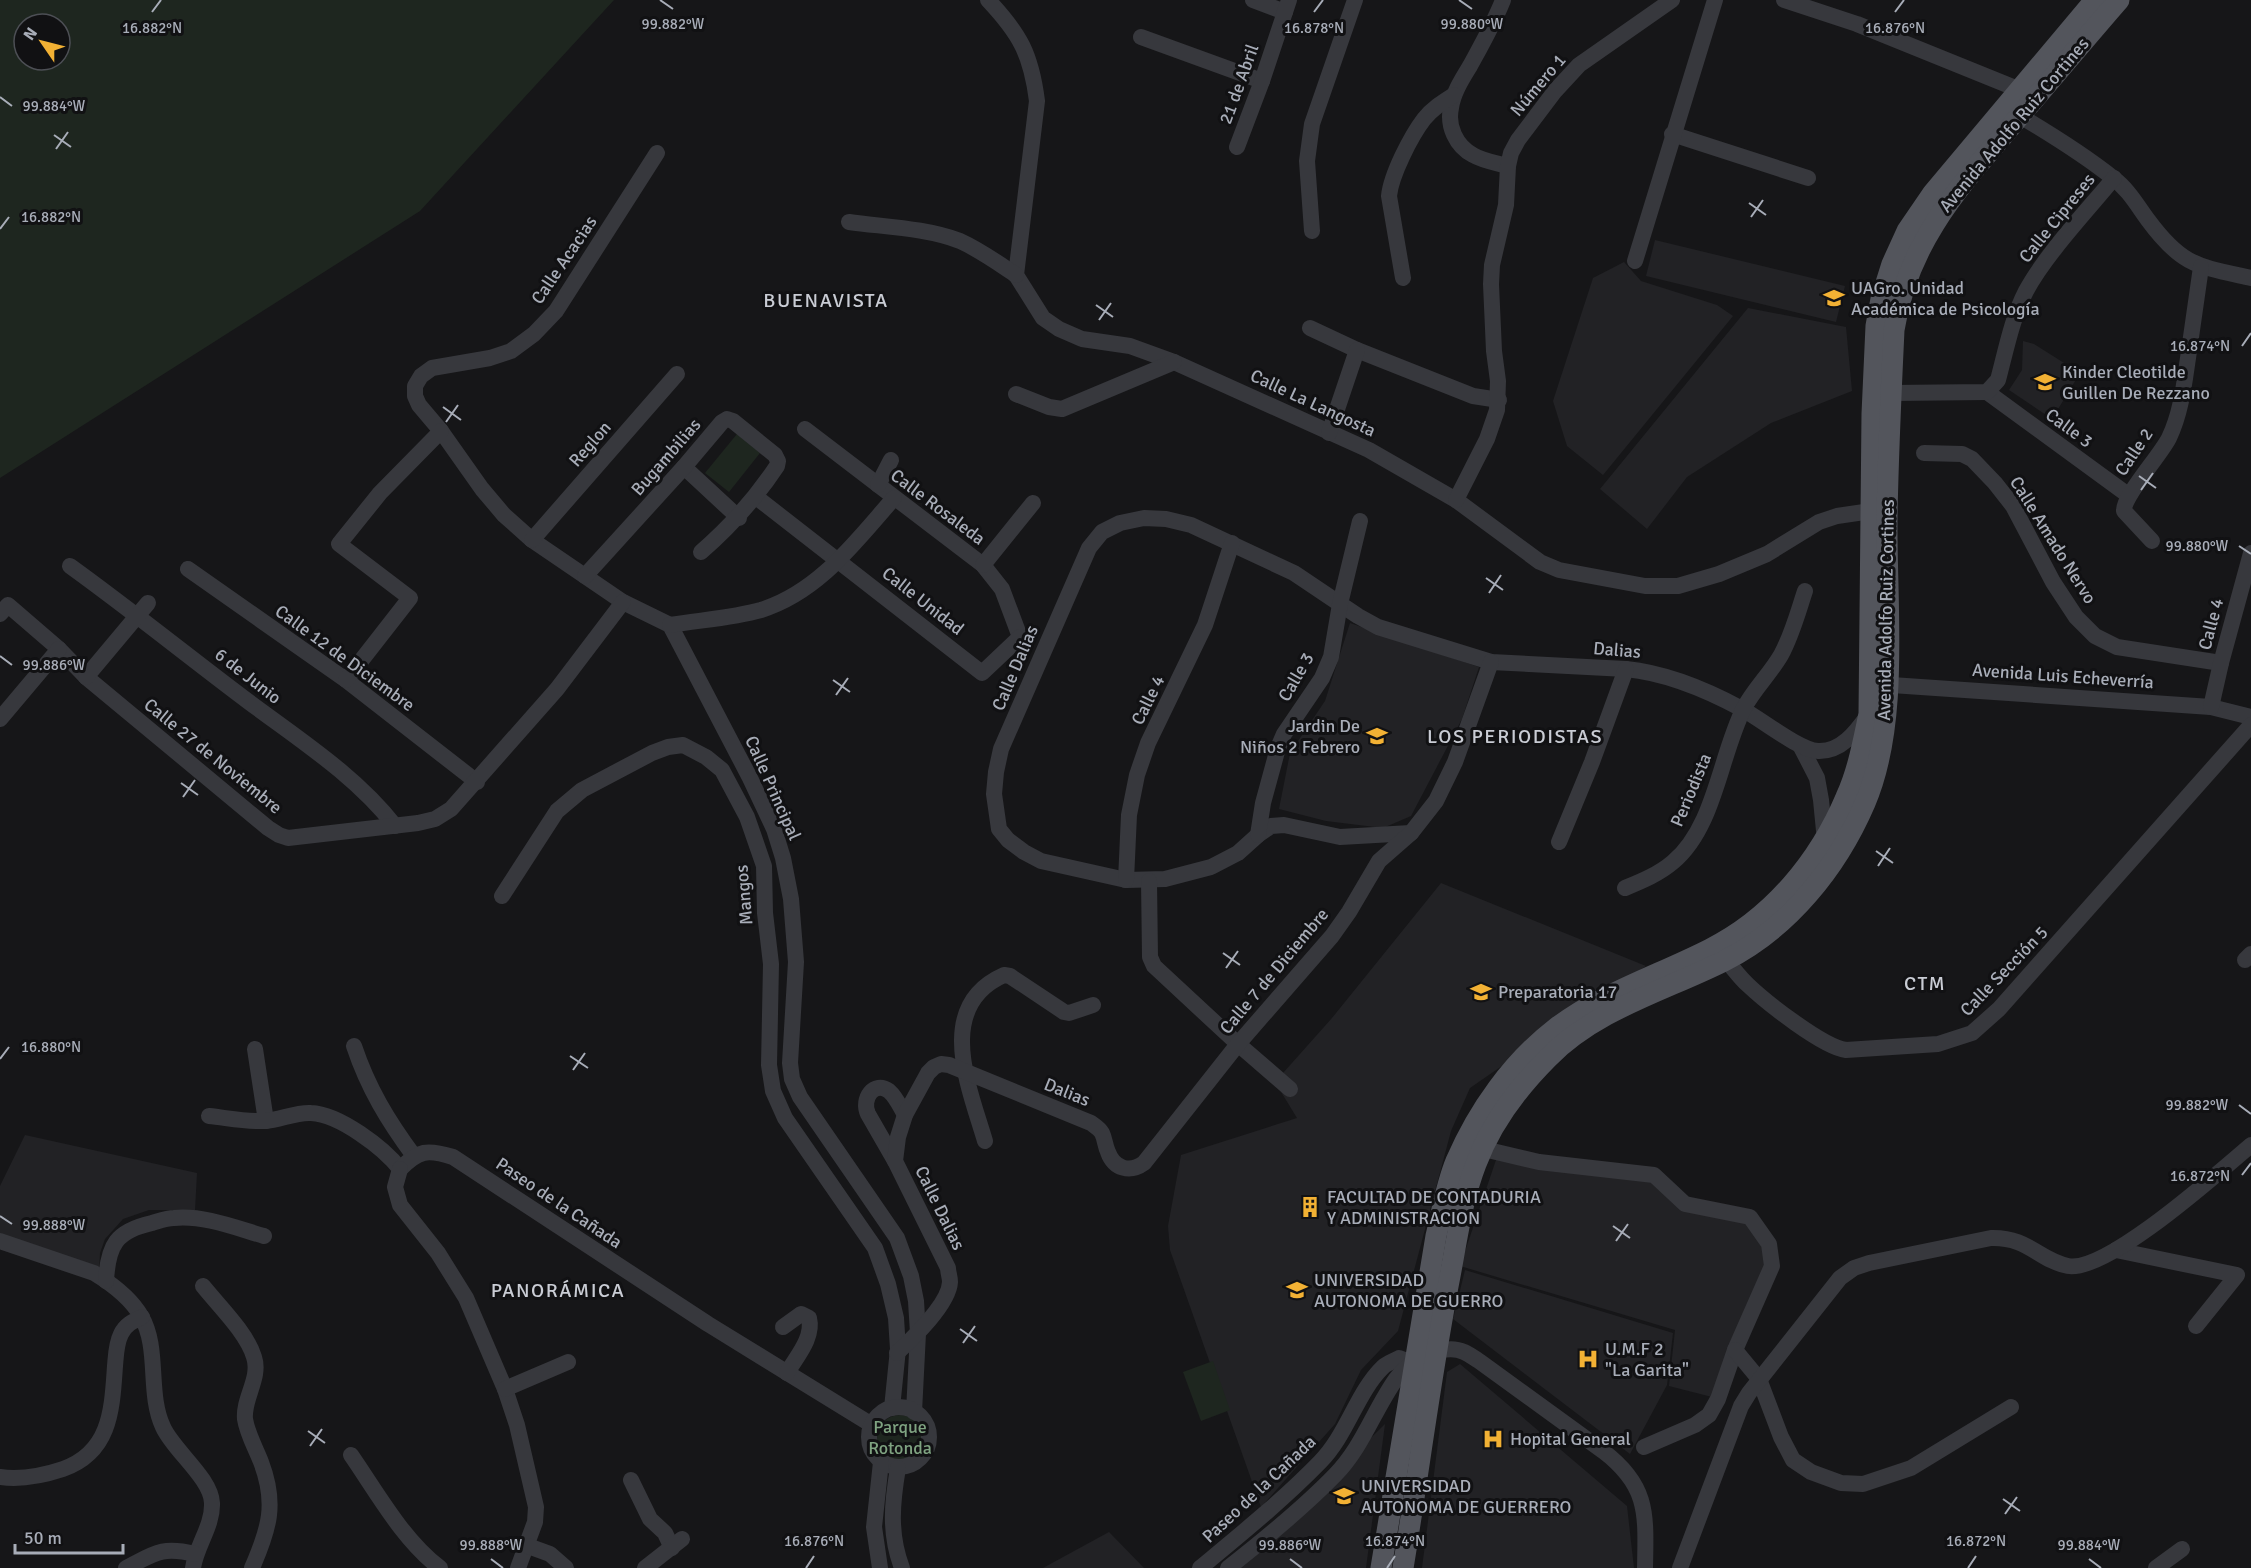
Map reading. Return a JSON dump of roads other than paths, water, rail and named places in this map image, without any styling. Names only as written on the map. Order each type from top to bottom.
[{"type":"main road","name":"Avenida Adolfo Ruiz Cortines","points":[[1473,1147],[1492,1130],[1520,1088],[1551,1055],[1585,1027],[1615,1010],[1726,960],[1749,946],[1783,919],[1813,888],[1840,852],[1866,801],[1882,743],[1871,511],[1876,326],[1881,299],[1892,264],[1907,231],[1919,212],[2028,92],[2095,0]]},
{"type":"main road","name":"Avenida Adolfo Ruiz Cortines","points":[[2028,92],[2119,0]]},
{"type":"main road","name":"Avenida Adolfo Ruiz Cortines","points":[[1381,1568],[1436,1236],[1446,1192],[1473,1147],[1493,1095],[1522,1059],[1556,1029],[1589,1006],[1712,948],[1747,926],[1773,904],[1802,874],[1825,841],[1847,796],[1861,754],[1869,714],[1879,684],[1894,330],[1898,301],[1921,244],[2012,111]]},
{"type":"main road","name":"Avenida Adolfo Ruiz Cortines","points":[[1403,1568],[1436,1350],[1464,1205],[1476,1164],[1473,1147]]},
{"type":"street","points":[[849,222],[927,233],[958,241],[984,253],[1016,275],[1037,101],[1033,72],[1020,40],[1006,19],[988,0]]},
{"type":"street","points":[[1253,0],[1287,6]]},
{"type":"street","points":[[1312,231],[1307,161],[1312,124],[1355,0]]},
{"type":"street","points":[[1503,0],[1496,19],[1454,95],[1450,110],[1455,138],[1472,155],[1508,166]]},
{"type":"street","name":"Número 1","points":[[1499,400],[1491,285],[1492,265],[1506,205],[1511,153],[1555,90],[1578,65],[1672,0]]},
{"type":"street","points":[[1635,261],[1672,134],[1715,0]]},
{"type":"street","points":[[1784,0],[1857,24],[2028,92]]},
{"type":"street","name":"21 de Abril","points":[[1237,147],[1287,6]]},
{"type":"street","points":[[1141,37],[1262,81]]},
{"type":"street","points":[[1403,279],[1389,196],[1390,184],[1423,120],[1437,106],[1454,95]]},
{"type":"street","points":[[2012,111],[2114,178],[2130,195],[2167,244],[2182,258],[2201,267],[2251,278]]},
{"type":"street","points":[[1672,134],[1808,178]]},
{"type":"street","name":"Calle Acacias","points":[[441,431],[419,405],[415,396],[415,386],[421,376],[432,368],[490,358],[511,351],[534,334],[556,312],[657,153]]},
{"type":"street","name":"Calle Cipreses","points":[[1987,392],[1998,380],[2016,315],[2025,292],[2038,272],[2114,178]]},
{"type":"street","name":"Calle 2","points":[[2152,541],[2124,511],[2123,505],[2169,438],[2181,405],[2201,267]]},
{"type":"street","name":"Calle La Langosta","points":[[1016,275],[1043,318],[1059,329],[1082,339],[1130,346],[1174,362],[1369,450],[1456,500],[1540,562],[1559,570],[1645,586],[1678,586],[1719,574],[1767,554],[1820,522],[1837,516],[1871,511]]},
{"type":"street","points":[[1310,328],[1357,350],[1473,396],[1499,400],[1486,440],[1456,500]]},
{"type":"street","points":[[1329,433],[1357,350]]},
{"type":"street","points":[[1016,394],[1049,407],[1062,409],[1174,362]]},
{"type":"street","name":"Reglon","points":[[531,540],[677,374]]},
{"type":"street","points":[[1891,393],[1987,392]]},
{"type":"street","name":"Calle 3","points":[[1987,392],[2128,495]]},
{"type":"street","name":"Bugambilias","points":[[585,576],[727,419],[733,421],[775,455],[778,461],[756,497]]},
{"type":"street","name":"Calle Rosaleda","points":[[805,429],[983,565],[1002,589],[1020,637]]},
{"type":"street","points":[[345,680],[410,598],[339,544],[380,493],[441,431],[482,489],[504,515],[531,540],[623,602],[670,625],[760,610],[780,603],[806,589],[839,560],[894,498]]},
{"type":"street","name":"Calle Amado Nervo","points":[[1924,453],[1962,454],[1972,459],[1995,483],[2013,506],[2064,599],[2076,617],[2095,636],[2117,647],[2221,663]]},
{"type":"street","points":[[878,485],[891,460]]},
{"type":"street","points":[[684,467],[739,518]]},
{"type":"street","points":[[701,552],[739,518],[756,497]]},
{"type":"street","name":"Calle Unidad","points":[[756,497],[982,673],[1020,637]]},
{"type":"street","points":[[983,565],[1033,502]]},
{"type":"street","name":"Dalias","points":[[1102,532],[1120,522],[1144,518],[1166,519],[1191,525],[1294,573],[1378,627],[1491,662],[1626,669],[1676,679],[1703,689],[1743,709],[1801,747],[1818,751],[1834,748],[1847,740],[1869,714]]},
{"type":"street","points":[[1340,604],[1360,521]]},
{"type":"street","name":"Calle Dalias","points":[[1102,532],[1089,548],[1001,749],[994,794],[999,829],[1008,840],[1024,852],[1041,861],[1126,880]]},
{"type":"street","name":"Calle 4","points":[[1126,880],[1129,815],[1137,775],[1148,744],[1205,626],[1232,543]]},
{"type":"street","name":"Calle 4","points":[[2211,706],[2251,553]]},
{"type":"street","name":"6 de Junio","points":[[70,566],[143,609],[377,803],[395,826]]},
{"type":"street","name":"Calle 12 de Diciembre","points":[[188,569],[345,680],[477,782]]},
{"type":"street","name":"Periodista","points":[[1625,888],[1654,875],[1675,860],[1694,838],[1704,818],[1743,709],[1780,656],[1791,634],[1805,591]]},
{"type":"street","name":"Calle 27 de Noviembre","points":[[4,609],[59,649],[86,677],[279,835],[288,838],[395,826],[435,819],[451,809],[557,690],[623,602]]},
{"type":"street","name":"Calle 3","points":[[1258,835],[1263,803],[1278,748],[1284,734],[1322,678],[1331,657],[1340,604]]},
{"type":"street","points":[[86,677],[143,609]]},
{"type":"street","name":"Calle Principal","points":[[670,625],[750,778],[774,829],[783,858],[791,899],[796,962],[790,1063],[792,1079],[800,1097],[897,1238],[911,1276],[916,1301],[918,1333],[914,1412]]},
{"type":"street","points":[[1020,637],[1044,648]]},
{"type":"street","points":[[0,719],[59,649]]},
{"type":"street","name":"Calle 7 de Diciembre","points":[[1135,1169],[1144,1163],[1238,1044],[1332,936],[1379,861],[1391,848],[1411,833],[1436,801],[1455,762],[1491,662]]},
{"type":"street","points":[[1559,842],[1592,762],[1626,669]]},
{"type":"street","name":"Avenida Luis Echeverría","points":[[1879,684],[2211,706],[2251,717]]},
{"type":"street","name":"Calle Sección 5","points":[[1726,960],[1747,985],[1835,1049],[1938,1044],[1972,1033],[2000,1009],[2251,725]]},
{"type":"street","name":"Mangos","points":[[502,896],[556,811],[582,790],[652,753],[668,747],[683,745],[706,757],[722,770],[747,818],[764,866],[765,913],[771,964],[770,1034]]},
{"type":"street","points":[[1801,747],[1817,778],[1825,841]]},
{"type":"street","points":[[1126,880],[1165,879],[1211,867],[1238,853],[1271,826],[1284,825],[1340,837],[1411,833]]},
{"type":"street","points":[[1149,881],[1150,957],[1154,966],[1290,1089]]},
{"type":"street","points":[[985,1141],[963,1070],[961,1033],[967,1010],[980,993],[999,977],[1005,975],[1069,1014],[1093,1005]]},
{"type":"street","points":[[792,1034],[770,1034],[769,1065],[773,1091],[785,1118],[875,1248],[888,1284],[896,1318],[897,1353],[892,1408]]},
{"type":"street","points":[[354,1046],[376,1101],[390,1125],[414,1155],[400,1169],[395,1187],[400,1205],[454,1277],[466,1298],[505,1389],[517,1425],[536,1499],[535,1522],[518,1568]]},
{"type":"street","points":[[255,1049],[266,1121]]},
{"type":"street","name":"Calle Dalias","points":[[897,1353],[918,1333],[938,1308],[950,1283],[948,1268],[895,1161],[898,1137],[905,1115],[928,1073],[941,1064],[963,1070]]},
{"type":"street","name":"Dalias","points":[[963,1070],[1091,1123],[1103,1135],[1108,1154],[1116,1164],[1125,1169],[1135,1169]]},
{"type":"street","points":[[895,1161],[868,1114],[865,1100],[874,1090],[881,1088],[887,1090],[905,1115]]},
{"type":"street","points":[[209,1116],[266,1121],[309,1112],[323,1114],[367,1139],[392,1158],[400,1169]]},
{"type":"street","points":[[1680,1568],[1741,1406],[1759,1379],[1840,1278],[1854,1268],[1991,1238],[2017,1240],[2057,1262],[2070,1266],[2084,1265],[2116,1250],[2157,1224],[2251,1145]]},
{"type":"street","points":[[1473,1147],[1539,1162],[1654,1175],[1685,1203],[1750,1217],[1768,1244],[1772,1266],[1735,1350],[1718,1399],[1709,1415],[1695,1425],[1644,1447]]},
{"type":"street","name":"Paseo de la Cañada","points":[[414,1155],[429,1152],[442,1154],[465,1164],[535,1213],[872,1425]]},
{"type":"street","points":[[106,1281],[108,1260],[113,1246],[121,1235],[132,1228],[174,1218],[197,1219],[264,1236]]},
{"type":"street","points":[[0,1241],[94,1274],[128,1299],[142,1317],[149,1341],[157,1408],[162,1425],[171,1442],[207,1487],[212,1501],[210,1518],[194,1561],[176,1549],[159,1551],[126,1568]]},
{"type":"street","points":[[2116,1250],[2237,1275],[2196,1326]]},
{"type":"street","points":[[203,1287],[247,1342],[257,1369],[245,1410],[245,1422],[266,1474],[271,1507],[266,1536],[252,1568]]},
{"type":"street","points":[[783,1327],[801,1314],[809,1318],[811,1325],[806,1342],[787,1373]]},
{"type":"street","points":[[0,1477],[14,1479],[43,1476],[70,1467],[88,1456],[104,1435],[112,1410],[117,1344],[121,1333],[127,1325],[142,1317]]},
{"type":"street","points":[[1415,1364],[1436,1350],[1462,1351],[1617,1462],[1639,1490],[1644,1511],[1645,1568]]},
{"type":"street","points":[[1735,1350],[1759,1379],[1781,1437],[1793,1460],[1811,1472],[1841,1483],[1863,1484],[1911,1468],[2011,1407]]},
{"type":"street","name":"Paseo de la Cañada","points":[[1200,1568],[1260,1518],[1321,1461],[1335,1444],[1369,1384],[1383,1366],[1399,1358],[1415,1364]]},
{"type":"street","points":[[505,1389],[568,1362]]},
{"type":"street","name":"Paseo de la Cañada","points":[[1228,1568],[1267,1538],[1335,1475],[1348,1460],[1397,1377],[1415,1364]]},
{"type":"street","points":[[900,1407],[914,1412],[921,1416],[928,1429],[929,1443],[923,1456],[912,1465],[898,1468],[881,1462],[873,1453],[869,1443],[872,1425],[882,1413],[892,1408],[900,1407]]},
{"type":"street","points":[[351,1455],[399,1525],[424,1556],[441,1568]]},
{"type":"street","points":[[880,1568],[874,1527],[881,1462]]},
{"type":"street","points":[[898,1468],[892,1504],[893,1533],[896,1554],[902,1568]]},
{"type":"street","points":[[631,1480],[650,1519],[677,1543],[645,1568]]},
{"type":"street","points":[[528,1546],[550,1554],[566,1568]]},
{"type":"street","points":[[2156,1568],[2182,1549]]},
{"type":"place","name":"UAGro. Unidad Académica de Psicología","points":[[1834,298]]},
{"type":"place","name":"Kinder Cleotilde Guillen De Rezzano","points":[[2045,382]]},
{"type":"place","name":"Jardin De Niños 2 Febrero","points":[[1377,736]]},
{"type":"place","name":"Preparatoria 17","points":[[1481,992]]},
{"type":"place","name":"FACULTAD DE CONTADURIA Y ADMINISTRACION","points":[[1310,1207]]},
{"type":"place","name":"UNIVERSIDAD AUTONOMA DE GUERRO","points":[[1297,1290]]},
{"type":"place","name":"U.M.F 2 \"La Garita\"","points":[[1588,1359]]},
{"type":"place","name":"Hopital General","points":[[1493,1439]]},
{"type":"place","name":"UNIVERSIDAD AUTONOMA DE GUERRERO","points":[[1344,1496]]},
{"type":"district","name":"BUENAVISTA","points":[[826,300]]},
{"type":"district","name":"LOS PERIODISTAS","points":[[1515,736]]},
{"type":"district","name":"CTM","points":[[1925,983]]},
{"type":"district","name":"PANORÁMICA","points":[[558,1290]]},
{"type":"park label","name":"Parque Rotonda","points":[[900,1437]]}]
